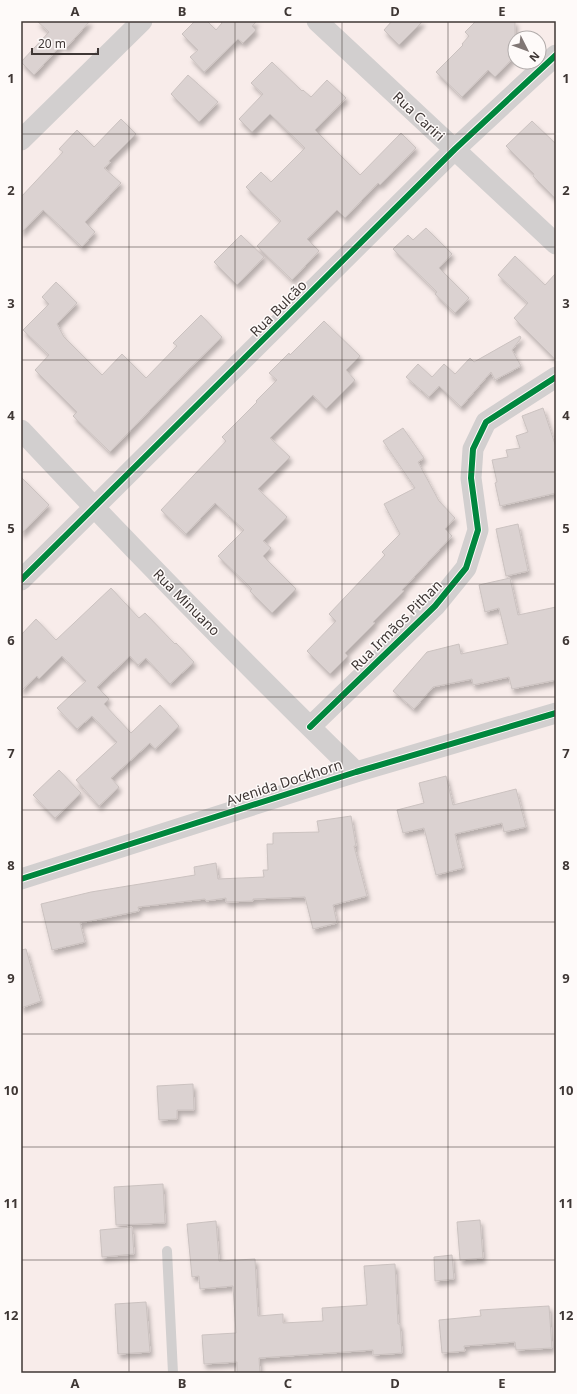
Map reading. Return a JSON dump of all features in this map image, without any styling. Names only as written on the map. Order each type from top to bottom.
[{"type":"street","points":[[21,140],[142,21]]},
{"type":"street","name":"Rua Cariri","points":[[317,21],[456,149],[556,244]]},
{"type":"street","name":"Rua Bulcão","points":[[21,580],[456,149],[556,55]]},
{"type":"street","name":"Rua Irmãos Pithan","points":[[310,727],[435,606],[466,568],[478,530],[471,478],[473,449],[486,422],[556,377]]},
{"type":"street","name":"Rua Minuano","points":[[21,430],[94,507],[356,772]]},
{"type":"street","name":"Avenida Dockhorn","points":[[21,879],[356,772],[556,713]]},
{"type":"lane","points":[[167,1251],[173,1373]]},
{"type":"building","points":[[37,21],[90,21],[66,48],[62,44],[34,75],[21,62],[49,32]]},
{"type":"building","points":[[195,21],[207,21],[216,30],[222,23],[220,21],[257,21],[252,26],[256,30],[243,43],[238,39],[204,72],[190,57],[198,50],[182,34]]},
{"type":"building","points":[[392,21],[423,21],[399,45],[384,30]]},
{"type":"building","points":[[476,21],[515,21],[515,30],[507,30],[507,64],[495,77],[488,70],[462,97],[436,72],[463,45],[462,44],[469,36],[465,32]]},
{"type":"building","points":[[272,62],[302,91],[303,90],[311,97],[327,80],[346,98],[315,130],[360,175],[401,133],[416,148],[380,185],[378,183],[345,218],[337,210],[307,239],[319,251],[292,280],[257,246],[281,221],[246,187],[261,172],[271,182],[305,148],[270,114],[252,132],[239,119],[263,94],[251,83]]},
{"type":"building","points":[[188,75],[218,102],[199,122],[171,94]]},
{"type":"building","points":[[121,119],[136,134],[104,168],[121,183],[85,222],[95,232],[82,247],[43,210],[21,233],[21,197],[63,152],[59,149],[77,130],[94,147]]},
{"type":"building","points":[[532,121],[556,144],[556,199],[506,146]]},
{"type":"building","points":[[426,228],[452,254],[439,268],[469,298],[455,313],[435,294],[437,292],[393,249],[408,235],[413,240]]},
{"type":"building","points":[[241,235],[264,257],[237,285],[214,262]]},
{"type":"building","points":[[515,256],[545,285],[556,273],[556,360],[514,318],[528,303],[498,275]]},
{"type":"building","points":[[56,282],[77,303],[57,324],[64,337],[102,375],[122,354],[146,378],[177,346],[173,343],[201,315],[222,337],[189,369],[110,452],[73,416],[77,412],[35,370],[49,355],[23,330],[49,304],[42,297]]},
{"type":"building","points":[[324,321],[360,356],[346,370],[355,380],[326,409],[313,395],[270,438],[290,457],[258,489],[287,517],[263,541],[271,548],[263,556],[296,589],[272,613],[250,591],[252,589],[218,556],[244,530],[215,503],[186,534],[161,510],[226,441],[222,437],[277,380],[269,373],[289,353],[290,355]]},
{"type":"building","points":[[520,336],[521,338],[512,350],[521,366],[495,380],[491,372],[461,407],[439,386],[429,397],[406,377],[418,364],[432,377],[444,364],[455,374],[470,358],[474,362]]},
{"type":"building","points":[[543,408],[556,447],[556,493],[500,506],[492,460],[508,457],[506,450],[520,448],[516,436],[528,432],[522,416]]},
{"type":"building","points":[[403,428],[424,458],[418,462],[439,501],[455,518],[445,529],[452,536],[402,590],[404,591],[373,622],[375,623],[345,653],[348,656],[330,674],[307,651],[336,621],[329,614],[385,555],[382,552],[400,534],[384,504],[415,488],[383,441]]},
{"type":"building","points":[[21,477],[49,505],[21,534]]},
{"type":"building","points":[[518,524],[528,571],[506,576],[496,529]]},
{"type":"building","points":[[510,578],[518,615],[556,607],[556,680],[512,689],[509,677],[473,685],[472,679],[433,687],[414,709],[393,691],[427,652],[459,644],[461,654],[508,644],[499,608],[485,612],[479,585]]},
{"type":"building","points":[[111,588],[139,618],[145,613],[194,662],[170,684],[146,658],[138,665],[130,656],[97,687],[109,699],[104,704],[131,733],[160,705],[179,726],[155,749],[150,743],[111,778],[119,787],[99,806],[76,780],[117,742],[92,716],[77,729],[57,708],[86,681],[62,656],[39,679],[37,676],[21,691],[21,635],[36,619],[56,640]]},
{"type":"building","points":[[59,770],[81,793],[55,818],[33,795]]},
{"type":"building","points":[[446,776],[453,805],[516,789],[526,827],[504,832],[502,823],[455,834],[463,868],[436,875],[424,828],[403,833],[397,810],[424,803],[419,783]]},
{"type":"building","points":[[351,816],[356,846],[354,846],[367,896],[333,905],[337,923],[313,929],[305,897],[253,899],[253,901],[226,902],[226,898],[206,901],[205,899],[138,907],[139,911],[80,923],[85,942],[52,950],[41,904],[91,892],[195,875],[194,867],[216,863],[218,879],[264,877],[263,870],[268,870],[267,844],[273,844],[273,833],[319,832],[317,821]]},
{"type":"building","points":[[26,949],[41,1001],[21,1008],[21,950]]},
{"type":"building","points":[[193,1084],[194,1110],[177,1110],[177,1119],[159,1120],[157,1086]]},
{"type":"building","points":[[163,1184],[165,1223],[116,1225],[114,1187]]},
{"type":"building","points":[[480,1220],[483,1258],[460,1260],[457,1222]]},
{"type":"building","points":[[216,1221],[219,1261],[255,1259],[258,1316],[283,1314],[283,1323],[323,1321],[322,1308],[367,1305],[364,1266],[395,1264],[398,1324],[400,1324],[402,1353],[373,1355],[373,1350],[259,1358],[260,1373],[237,1373],[237,1362],[204,1364],[202,1335],[236,1333],[233,1286],[200,1289],[199,1276],[192,1277],[187,1224]]},
{"type":"building","points":[[132,1227],[134,1254],[102,1257],[100,1230]]},
{"type":"building","points":[[452,1255],[454,1279],[435,1281],[434,1257]]},
{"type":"building","points":[[146,1302],[150,1352],[118,1354],[115,1304]]},
{"type":"building","points":[[549,1306],[552,1348],[516,1350],[515,1342],[464,1346],[465,1351],[442,1353],[439,1320],[481,1316],[480,1310]]},
{"type":"cycle path","points":[[21,580],[455,149],[556,55]]},
{"type":"cycle path","points":[[310,727],[435,606],[466,568],[478,530],[471,478],[473,449],[486,422],[556,377]]},
{"type":"cycle path","points":[[21,879],[356,772],[556,713]]}]
